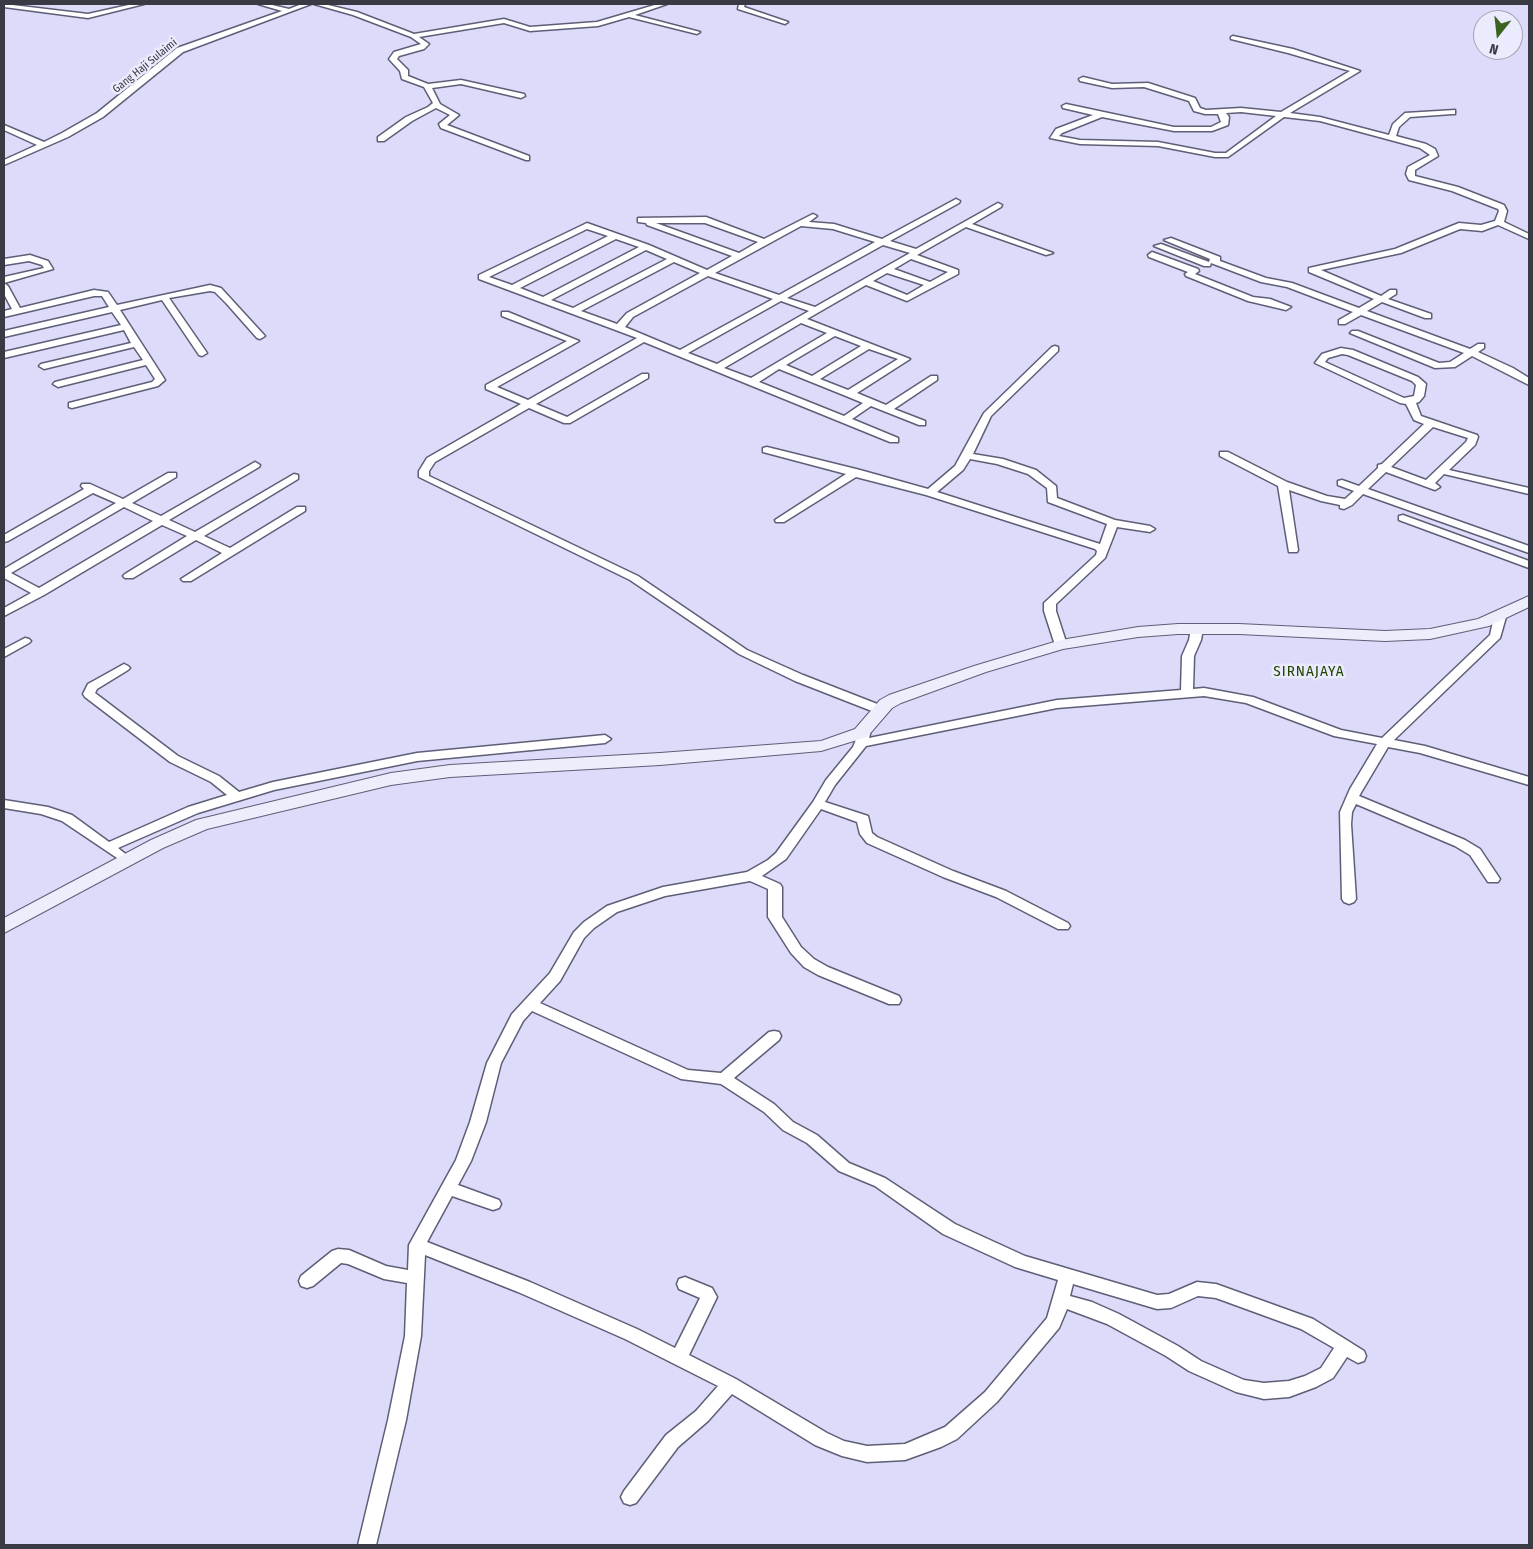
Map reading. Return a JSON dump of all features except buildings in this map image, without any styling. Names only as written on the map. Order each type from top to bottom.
[{"type":"street","points":[[4,5],[88,16],[141,4]]},
{"type":"street","points":[[261,4],[290,10]]},
{"type":"street","name":"Gang Haji Sulaimi","points":[[4,163],[44,145],[100,115],[180,50],[308,4]]},
{"type":"street","points":[[317,4],[355,13],[413,36],[425,46],[397,54],[393,59],[404,70],[405,77],[428,86],[461,82],[521,96]]},
{"type":"street","points":[[413,36],[504,21],[530,29],[549,26],[560,28],[581,24],[598,24],[664,4]]},
{"type":"street","points":[[742,4],[740,8],[784,22]]},
{"type":"street","points":[[630,15],[697,32]]},
{"type":"street","points":[[1101,115],[1059,131],[1054,138],[1080,142],[1158,144],[1222,155],[1236,151],[1284,114],[1356,71],[1290,51],[1233,38]]},
{"type":"street","points":[[1083,79],[1112,86],[1145,85],[1192,100],[1200,110],[1221,112],[1241,110],[1320,119],[1423,146],[1434,153],[1432,158],[1409,171],[1412,178],[1456,189],[1501,207],[1503,211],[1499,222]]},
{"type":"street","points":[[428,86],[437,100],[436,106]]},
{"type":"street","points":[[381,139],[409,119],[436,106]]},
{"type":"street","points":[[436,106],[455,115],[443,124],[444,126],[526,158]]},
{"type":"street","points":[[1066,106],[1101,115],[1174,129],[1196,130],[1222,125],[1226,120],[1221,112]]},
{"type":"street","points":[[1391,138],[1396,126],[1408,115],[1452,112]]},
{"type":"street","points":[[4,127],[44,145]]},
{"type":"street","points":[[681,354],[881,241],[956,201]]},
{"type":"street","points":[[717,368],[998,204]]},
{"type":"street","points":[[620,328],[630,315],[813,216]]},
{"type":"street","points":[[740,256],[641,220],[706,220],[765,242]]},
{"type":"street","points":[[1428,316],[1381,299],[1313,270],[1398,251],[1459,226],[1482,228],[1499,222],[1529,237]]},
{"type":"street","points":[[800,223],[834,227],[881,241],[955,272],[907,298],[864,281]]},
{"type":"street","points":[[965,224],[1048,253]]},
{"type":"street","points":[[817,311],[707,273],[646,247],[587,226],[482,277],[620,328],[894,440]]},
{"type":"street","points":[[512,289],[615,236]]},
{"type":"street","points":[[1168,240],[1214,260],[1470,352],[1510,370],[1529,382]]},
{"type":"street","points":[[1158,246],[1214,260]]},
{"type":"street","points":[[544,300],[646,247]]},
{"type":"street","points":[[1152,255],[1188,274],[1251,299],[1286,307]]},
{"type":"street","points":[[4,262],[30,258],[45,263],[49,269],[4,280]]},
{"type":"street","points":[[573,311],[674,259]]},
{"type":"street","points":[[1188,274],[1214,260]]},
{"type":"street","points":[[885,269],[931,285]]},
{"type":"street","points":[[4,286],[17,311]]},
{"type":"street","points":[[4,334],[198,289],[218,290],[260,336]]},
{"type":"street","points":[[1273,303],[1298,290]]},
{"type":"street","points":[[1342,322],[1393,292]]},
{"type":"street","points":[[4,314],[98,293],[105,294],[160,380],[159,382],[72,405]]},
{"type":"street","points":[[164,297],[202,353]]},
{"type":"street","points":[[505,314],[574,341],[489,388],[567,421],[646,376]]},
{"type":"street","points":[[802,320],[905,359],[850,394]]},
{"type":"street","points":[[4,355],[126,327]]},
{"type":"street","points":[[752,382],[833,333]]},
{"type":"street","points":[[1355,333],[1433,365],[1452,365],[1480,346]]},
{"type":"street","points":[[644,338],[431,460],[424,471],[424,477],[634,578],[743,652],[799,678],[881,710]]},
{"type":"street","points":[[44,366],[137,344]]},
{"type":"street","points":[[814,379],[867,346]]},
{"type":"street","points":[[930,493],[951,476],[967,456],[987,415],[1056,350]]},
{"type":"street","points":[[1341,351],[1350,352],[1415,379],[1421,384],[1422,389],[1416,400],[1410,401],[1392,397],[1320,362],[1325,356],[1341,351]]},
{"type":"street","points":[[58,384],[148,362]]},
{"type":"street","points":[[1415,379],[1433,365]]},
{"type":"street","points":[[779,366],[922,423]]},
{"type":"street","points":[[887,409],[934,378]]},
{"type":"street","points":[[1382,467],[1432,486],[1442,471],[1471,443],[1473,437],[1417,418],[1410,401]]},
{"type":"street","points":[[845,420],[871,402]]},
{"type":"street","points":[[1224,454],[1282,484],[1324,499],[1346,504],[1382,467],[1431,423]]},
{"type":"street","points":[[767,450],[930,493],[1095,544],[1103,550]]},
{"type":"street","points":[[967,456],[999,461],[1032,472],[1052,488],[1052,500],[1113,523],[1150,529]]},
{"type":"street","points":[[4,613],[255,465]]},
{"type":"street","points":[[1442,471],[1529,491]]},
{"type":"street","points":[[780,520],[812,502],[856,472]]},
{"type":"street","points":[[4,573],[172,475]]},
{"type":"street","points":[[129,576],[294,477]]},
{"type":"street","points":[[1342,483],[1529,550]]},
{"type":"street","points":[[1282,484],[1293,550]]},
{"type":"street","points":[[4,539],[89,488],[230,552]]},
{"type":"street","points":[[187,578],[301,509]]},
{"type":"street","points":[[1412,509],[1401,520],[1529,566]]},
{"type":"street","points":[[1061,645],[1050,611],[1050,604],[1101,556],[1113,523]]},
{"type":"street","points":[[4,573],[40,593]]},
{"type":"street","points":[[367,1545],[397,1420],[413,1336],[414,1278],[417,1245],[449,1188],[473,1138],[498,1053],[517,1018],[555,977],[584,930],[612,909],[663,892],[751,876],[765,869],[781,856],[881,710],[889,702],[920,689],[1061,645],[1138,632],[1197,629],[1404,636],[1466,628],[1500,617],[1529,602]]},
{"type":"street","points":[[1349,899],[1345,824],[1352,798],[1385,742],[1496,636],[1500,617]]},
{"type":"street","points":[[1186,693],[1188,656],[1195,640],[1197,629]]},
{"type":"street","points":[[4,654],[25,641]]},
{"type":"street","points":[[124,668],[92,687],[89,694],[174,759],[215,780],[236,796]]},
{"type":"street","points":[[493,759],[805,748],[863,736],[1057,704],[1214,692],[1249,700],[1338,733],[1451,757],[1529,781]]},
{"type":"street","points":[[4,926],[117,853],[236,796],[406,776],[605,739]]},
{"type":"street","points":[[149,837],[210,821],[296,790]]},
{"type":"street","points":[[1352,798],[1460,843],[1476,852],[1493,879]]},
{"type":"street","points":[[4,804],[43,810],[67,818],[117,853]]},
{"type":"street","points":[[818,804],[863,819],[866,834],[872,840],[948,874],[1001,894],[1063,926]]},
{"type":"street","points":[[751,876],[775,887],[775,917],[796,950],[809,963],[823,971],[894,1000]]},
{"type":"street","points":[[529,1004],[686,1075],[724,1080],[768,1108],[788,1126],[812,1139],[844,1167],[880,1182],[949,1229],[1021,1262],[1157,1302],[1171,1301],[1198,1289],[1216,1290],[1307,1324],[1351,1352],[1328,1373],[1289,1389],[1264,1391],[1242,1388],[1195,1366],[1142,1333],[1086,1306],[1062,1300]]},
{"type":"street","points":[[724,1080],[774,1036]]},
{"type":"street","points":[[449,1188],[493,1204]]},
{"type":"street","points":[[417,1245],[524,1287],[679,1357],[730,1384],[821,1439],[842,1448],[867,1454],[905,1452],[936,1441],[951,1432],[991,1397],[1053,1323],[1062,1300],[1067,1277]]},
{"type":"street","points":[[307,1281],[338,1256],[349,1256],[384,1272],[414,1278]]},
{"type":"street","points":[[679,1357],[709,1297],[706,1293],[684,1284]]},
{"type":"street","points":[[630,1497],[672,1441],[702,1416],[730,1384]]},
{"type":"district","name":"SIRNAJAYA","points":[[1309,672]]}]
